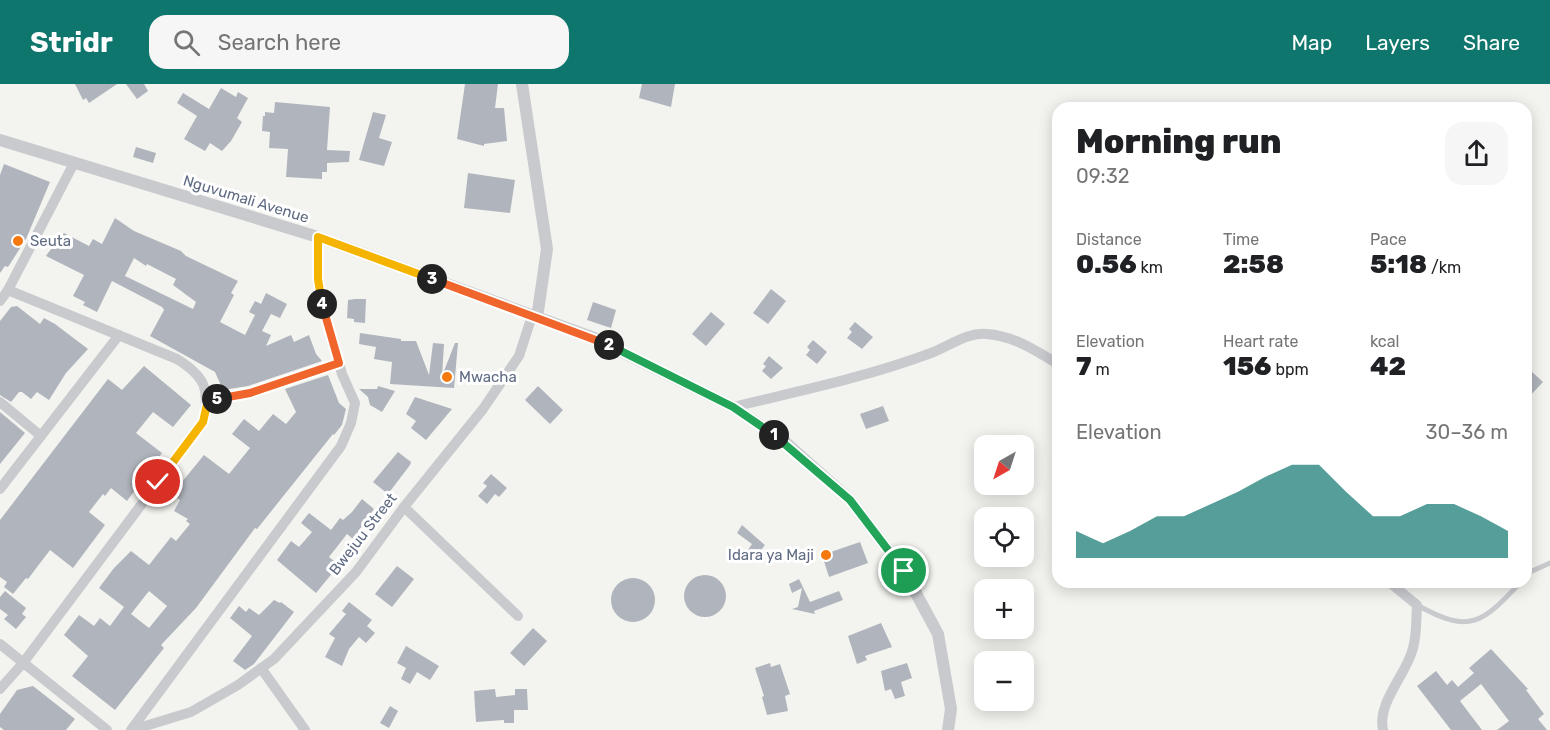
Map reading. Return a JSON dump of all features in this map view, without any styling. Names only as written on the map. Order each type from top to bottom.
[{"type":"street","points":[[522,84],[547,249],[535,317]]},
{"type":"street","name":"Nguvumali Avenue","points":[[0,140],[318,237],[594,338],[733,407],[785,442],[850,500],[904,571],[938,634],[951,709],[948,730]]},
{"type":"street","points":[[0,301],[8,290],[74,163]]},
{"type":"street","points":[[132,730],[341,446],[351,423],[355,403],[339,363],[321,301],[318,279],[318,237]]},
{"type":"street","points":[[0,689],[203,422],[208,400],[203,382],[195,370],[177,359],[8,290]]},
{"type":"street","name":"Bwejuu Street","points":[[132,730],[191,711],[238,685],[274,659],[356,572],[404,507],[483,409],[519,356],[535,317]]},
{"type":"street","points":[[733,407],[828,384],[933,352],[957,339],[985,334],[1009,338],[1052,360]]},
{"type":"street","points":[[0,489],[119,335]]},
{"type":"street","points":[[208,400],[250,393],[339,363]]},
{"type":"street","points":[[0,402],[41,436]]},
{"type":"street","points":[[404,507],[518,616]]},
{"type":"street","points":[[1383,730],[1382,723],[1388,700],[1413,648],[1417,605],[1396,588]]},
{"type":"street","points":[[0,644],[106,730]]},
{"type":"street","points":[[261,668],[305,730]]},
{"type":"lane","points":[[1532,571],[1550,563]]},
{"type":"lane","points":[[1417,605],[1443,620],[1471,622],[1494,610],[1515,588]]},
{"type":"building","points":[[75,84],[117,84],[89,103],[86,98],[83,100]]},
{"type":"building","points":[[126,84],[144,84],[148,91],[137,99]]},
{"type":"building","points":[[465,84],[498,84],[495,108],[504,108],[507,141],[484,144],[484,146],[457,139]]},
{"type":"building","points":[[642,84],[675,84],[671,107],[639,98]]},
{"type":"building","points":[[221,88],[236,97],[238,92],[248,98],[237,118],[242,122],[222,151],[210,143],[205,151],[184,139],[197,116],[177,103],[183,93],[209,109]]},
{"type":"building","points":[[275,102],[330,107],[327,150],[350,151],[349,162],[327,163],[327,172],[322,172],[322,179],[286,177],[288,149],[269,148],[270,132],[262,131],[263,116],[265,112],[274,113]]},
{"type":"building","points":[[373,112],[386,115],[379,138],[392,142],[384,166],[359,160]]},
{"type":"building","points":[[136,147],[156,153],[153,163],[133,157]]},
{"type":"building","points":[[4,164],[50,182],[26,239],[8,267],[5,266],[0,273],[0,175]]},
{"type":"building","points":[[468,173],[515,180],[510,213],[464,208]]},
{"type":"building","points":[[115,218],[134,231],[181,251],[186,256],[238,281],[231,293],[234,295],[220,322],[245,335],[255,315],[249,312],[255,301],[261,304],[266,293],[287,304],[280,318],[271,314],[262,331],[271,335],[266,346],[291,335],[294,342],[309,335],[316,354],[322,361],[248,386],[223,390],[215,372],[150,336],[164,310],[162,307],[112,281],[97,312],[83,305],[85,302],[73,296],[84,275],[46,256],[64,233],[89,246],[93,239],[102,244]],"holes":[[[134,258],[146,266],[147,264],[176,279],[173,285],[196,302],[193,309],[125,276]]]},
{"type":"building","points":[[771,289],[786,301],[768,324],[753,313]]},
{"type":"building","points":[[366,299],[365,323],[354,322],[354,319],[347,318],[348,300]]},
{"type":"building","points":[[593,302],[616,310],[611,328],[587,320]]},
{"type":"building","points":[[17,306],[40,324],[44,318],[55,324],[88,349],[66,373],[49,400],[37,392],[31,399],[19,392],[11,402],[0,395],[0,321],[11,307]]},
{"type":"building","points":[[711,312],[725,324],[706,346],[692,334]]},
{"type":"building","points":[[855,322],[873,337],[862,349],[847,338],[852,332],[849,329]]},
{"type":"building","points":[[360,333],[401,339],[401,341],[416,341],[429,375],[433,343],[444,344],[442,376],[455,343],[458,343],[454,388],[390,384],[392,362],[374,359],[376,347],[359,344]]},
{"type":"building","points":[[813,340],[827,352],[817,364],[806,355],[810,350],[807,347]]},
{"type":"building","points":[[769,356],[783,368],[771,379],[762,371],[766,366],[763,364]]},
{"type":"building","points":[[144,366],[191,405],[173,427],[153,412],[136,433],[162,453],[127,501],[111,488],[105,496],[103,494],[89,512],[105,525],[73,568],[50,550],[28,579],[26,578],[13,594],[4,587],[7,582],[0,577],[0,520],[108,379],[122,390]]},
{"type":"building","points":[[1532,372],[1543,382],[1532,394]]},
{"type":"building","points":[[328,375],[339,403],[346,409],[342,425],[257,529],[255,528],[196,608],[161,645],[164,648],[115,710],[72,676],[88,656],[64,635],[79,615],[94,626],[100,618],[110,626],[124,607],[99,588],[131,551],[149,565],[171,537],[176,541],[190,524],[186,521],[188,519],[174,511],[180,500],[172,494],[204,455],[229,474],[250,448],[232,434],[244,419],[259,431],[273,414],[286,424],[296,412],[285,389]],"holes":[[[149,591],[167,606],[149,628],[131,614]]]},
{"type":"building","points":[[378,386],[395,391],[382,412],[370,405],[368,397],[359,389],[377,389]]},
{"type":"building","points":[[538,386],[563,410],[550,424],[525,400]]},
{"type":"building","points":[[415,397],[452,409],[426,440],[411,428],[416,421],[406,414]]},
{"type":"building","points":[[883,406],[889,421],[866,429],[860,414]]},
{"type":"building","points":[[0,412],[25,433],[0,464]]},
{"type":"building","points":[[398,452],[411,462],[388,494],[373,482]]},
{"type":"building","points":[[491,474],[507,488],[499,497],[495,494],[487,504],[478,496],[487,486],[483,483]]},
{"type":"building","points":[[362,499],[374,509],[353,539],[347,534],[329,557],[339,565],[316,593],[277,560],[291,541],[299,547],[312,532],[301,523],[309,513],[331,530],[340,518],[343,520],[352,512]]},
{"type":"building","points":[[742,525],[765,545],[751,563],[743,557],[752,544],[737,533]]},
{"type":"building","points":[[860,542],[868,563],[829,577],[822,555]]},
{"type":"building","points":[[397,566],[414,579],[392,607],[375,594]]},
{"type":"building","points":[[705,575],[713,576],[720,581],[725,588],[725,604],[720,611],[713,616],[705,617],[697,616],[690,611],[685,604],[684,596],[685,588],[690,581],[697,576]]},
{"type":"building","points":[[633,578],[649,584],[655,600],[649,616],[633,622],[617,616],[611,600],[617,584]]},
{"type":"building","points":[[799,579],[810,602],[839,591],[843,600],[814,611],[815,614],[792,609],[798,607],[802,588],[792,593],[789,584]]},
{"type":"building","points":[[5,591],[26,608],[22,614],[26,617],[16,629],[4,619],[8,615],[0,609],[0,597]]},
{"type":"building","points":[[274,600],[281,602],[294,612],[254,664],[245,670],[233,661],[252,636],[230,618],[239,606],[246,612],[249,608],[259,615]]},
{"type":"building","points":[[349,602],[372,620],[367,626],[375,633],[366,643],[359,637],[349,649],[342,666],[325,657],[335,638],[329,634],[346,614],[342,611]]},
{"type":"building","points":[[881,623],[892,647],[865,656],[867,660],[857,664],[848,636]]},
{"type":"building","points":[[533,628],[547,641],[524,666],[510,653]]},
{"type":"building","points":[[406,646],[439,666],[430,680],[417,672],[410,684],[401,679],[406,668],[397,663]]},
{"type":"building","points":[[1491,649],[1528,689],[1526,690],[1544,714],[1538,719],[1547,730],[1497,730],[1509,721],[1481,684],[1460,701],[1482,730],[1451,730],[1417,686],[1436,671],[1447,685],[1452,680],[1458,687],[1474,673],[1469,668]]},
{"type":"building","points":[[770,663],[771,667],[780,664],[790,694],[785,696],[788,711],[767,715],[755,668]]},
{"type":"building","points":[[907,663],[912,678],[901,682],[905,696],[895,699],[891,689],[885,691],[881,671]]},
{"type":"building","points":[[33,686],[75,719],[66,730],[4,730],[0,727],[0,714],[17,690]]},
{"type":"building","points":[[495,689],[496,697],[515,695],[515,689],[527,689],[528,710],[514,710],[514,723],[504,723],[504,720],[476,722],[474,691]]},
{"type":"building","points":[[390,706],[398,711],[389,728],[380,723]]},
{"type":"place","name":"Seuta","points":[[18,241]]},
{"type":"place","name":"Mwacha","points":[[447,377]]},
{"type":"place","name":"Idara ya Maji","points":[[826,555]]},
{"type":"route","points":[[158,482],[203,422],[208,400],[250,393],[339,363],[321,301],[318,279],[318,237],[594,338],[733,407],[785,442],[850,500],[904,571]]}]
